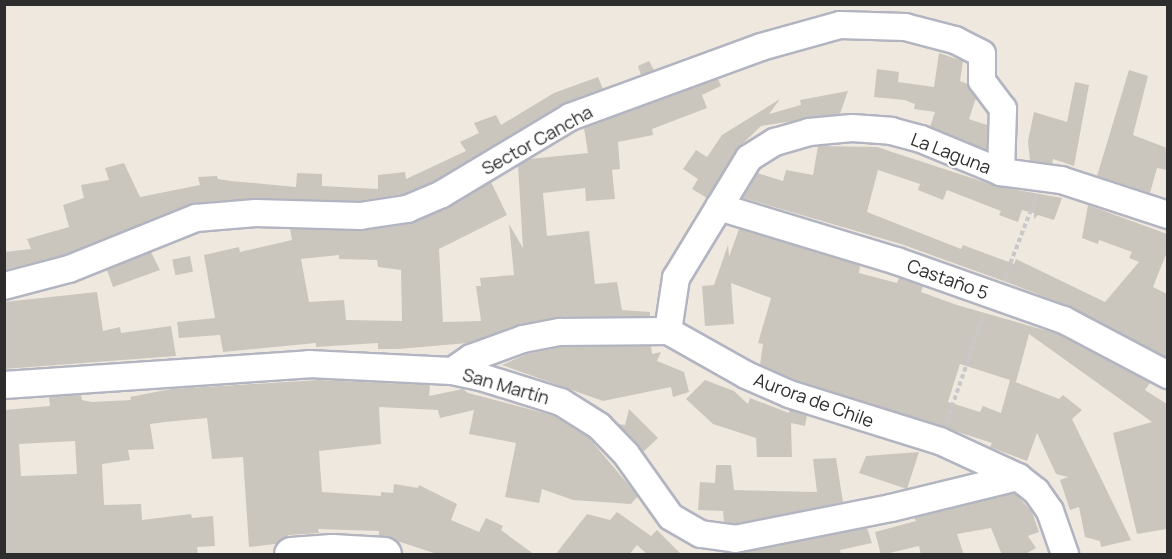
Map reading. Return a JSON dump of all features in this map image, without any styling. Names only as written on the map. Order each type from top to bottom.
[{"type":"street","name":"Sector Cancha","points":[[4,286],[69,268],[196,218],[256,213],[360,216],[407,209],[442,194],[570,117],[761,47],[840,25],[905,27],[955,40],[982,54],[982,81],[1003,109],[1001,172]]},
{"type":"street","name":"La Laguna","points":[[668,331],[676,278],[748,158],[775,142],[809,132],[852,128],[891,131],[921,139],[1001,172],[1021,178],[1044,177],[1122,197],[1167,215]]},
{"type":"street","name":"Castaño 5","points":[[719,207],[897,261],[1064,320],[1167,375]]},
{"type":"street","name":"Aurora de Chile","points":[[452,371],[471,358],[523,339],[560,332],[668,331],[746,375],[789,394],[940,441],[1027,484]]},
{"type":"street","name":"San Martín","points":[[4,385],[309,364],[452,371],[518,386],[561,402],[599,426],[626,454],[671,517],[701,534],[735,539],[1027,484]]},
{"type":"street","points":[[1027,484],[1050,511],[1065,555]]},
{"type":"street","points":[[291,555],[332,550],[384,555]]},
{"type":"path","points":[[940,441],[994,296],[1044,177]]},
{"type":"building","points":[[939,53],[963,61],[960,81],[968,84],[976,98],[969,119],[987,125],[987,150],[930,127],[935,112],[914,109],[915,104],[904,100],[874,97],[877,69],[899,72],[898,82],[934,87]]},
{"type":"building","points":[[649,61],[654,70],[641,75],[638,66]]},
{"type":"building","points":[[1129,70],[1148,76],[1133,135],[1167,148],[1167,170],[1157,168],[1150,193],[1097,176]]},
{"type":"building","points":[[598,77],[603,89],[562,104],[435,181],[403,194],[359,201],[256,198],[194,203],[64,255],[4,270],[4,252],[31,249],[27,239],[69,227],[63,205],[84,198],[81,185],[109,180],[105,168],[124,163],[140,197],[200,185],[198,177],[217,176],[218,179],[231,181],[296,187],[297,173],[322,174],[322,186],[378,189],[378,175],[405,172],[406,179],[466,151],[460,142],[479,133],[474,123],[496,115],[501,125],[554,93]]},
{"type":"building","points":[[718,79],[721,86],[702,95],[707,108],[652,129],[653,135],[618,142],[620,169],[612,170],[615,199],[586,201],[585,188],[543,193],[547,236],[589,231],[595,284],[617,282],[622,310],[650,312],[650,316],[557,317],[518,325],[468,343],[398,349],[378,349],[378,343],[316,347],[316,343],[223,352],[220,335],[179,338],[177,322],[215,318],[204,255],[239,247],[240,252],[292,240],[290,229],[360,231],[409,224],[448,208],[491,182],[507,215],[439,249],[443,322],[481,321],[476,286],[481,286],[480,278],[514,275],[509,224],[523,248],[518,166],[529,159],[588,153],[584,128]],"holes":[[[339,255],[339,259],[377,260],[378,267],[401,270],[402,321],[346,320],[344,300],[309,302],[301,259]]]},
{"type":"building","points":[[1075,82],[1089,85],[1074,166],[1053,159],[1052,164],[1030,161],[1028,141],[1034,112],[1067,122]]},
{"type":"building","points":[[848,91],[840,114],[761,126],[736,150],[707,198],[692,189],[698,179],[683,169],[696,150],[707,157],[722,135],[780,99],[769,114],[801,105],[800,100]]},
{"type":"building","points":[[818,146],[877,147],[996,186],[1062,198],[1054,220],[1038,215],[1034,219],[1034,213],[1022,210],[1018,222],[999,215],[1001,211],[947,190],[943,200],[918,190],[920,184],[878,170],[867,212],[961,249],[963,245],[1014,264],[1016,259],[1105,302],[1139,262],[1129,258],[1132,252],[1099,240],[1098,244],[1082,238],[1088,205],[1167,234],[1167,252],[1153,287],[1167,294],[1167,358],[1071,307],[1009,283],[901,244],[743,198],[757,173],[783,181],[786,170],[813,175]]},
{"type":"building","points":[[739,229],[860,265],[859,273],[897,283],[899,278],[923,286],[921,292],[957,305],[1058,334],[1150,383],[1145,390],[1167,404],[1167,529],[1137,534],[1113,433],[1152,422],[1029,334],[1016,382],[1059,399],[1063,395],[1082,410],[1072,419],[1131,540],[1101,547],[1100,541],[1085,537],[1079,507],[1070,510],[1060,480],[1068,477],[1056,474],[1037,433],[1027,461],[990,447],[992,443],[796,380],[760,365],[763,344],[758,343],[771,298],[731,283],[734,324],[705,326],[702,286],[714,285],[728,245],[729,257]],"holes":[[[960,364],[1010,380],[1001,413],[983,406],[980,412],[948,402]]]},
{"type":"building","points":[[151,252],[160,270],[113,287],[107,270]]},
{"type":"building","points":[[190,256],[193,272],[175,275],[172,259]]},
{"type":"building","points":[[97,292],[103,331],[120,327],[121,333],[171,326],[176,356],[4,369],[4,302]]},
{"type":"building","points":[[651,346],[652,354],[661,352],[657,361],[684,372],[689,392],[673,397],[671,387],[603,401],[502,365],[527,354],[561,347]]},
{"type":"building","points":[[319,380],[430,385],[429,396],[463,389],[468,393],[555,416],[589,438],[638,496],[631,504],[573,500],[542,489],[539,503],[505,497],[516,443],[469,434],[474,410],[440,418],[438,410],[379,407],[381,444],[319,451],[322,492],[381,496],[381,492],[393,493],[394,484],[418,488],[419,485],[457,504],[451,520],[479,532],[486,518],[503,526],[501,530],[535,555],[440,555],[379,535],[379,531],[318,529],[319,533],[289,535],[275,544],[249,547],[243,457],[212,459],[207,418],[150,424],[154,449],[128,450],[130,460],[102,464],[104,505],[141,504],[142,520],[191,514],[192,518],[213,516],[215,546],[197,547],[198,555],[4,555],[4,410],[50,406],[49,397],[81,395],[82,400],[92,402],[131,400],[130,397],[171,389]],"holes":[[[75,441],[77,474],[21,476],[19,444]]]},
{"type":"building","points":[[705,380],[734,391],[748,404],[750,398],[789,413],[789,410],[807,415],[805,426],[791,423],[792,457],[757,457],[756,438],[713,424],[686,399]]},
{"type":"building","points":[[629,409],[658,438],[643,452],[618,424],[625,425]]},
{"type":"building","points":[[919,452],[907,489],[859,473],[866,456]]},
{"type":"building","points":[[836,458],[843,502],[735,524],[724,522],[723,511],[698,510],[700,482],[715,483],[716,465],[731,465],[734,490],[817,492],[813,459]]},
{"type":"building","points":[[1015,493],[1032,512],[1039,532],[1028,536],[1036,548],[1024,555],[1002,555],[991,528],[957,534],[964,555],[921,555],[919,546],[881,555],[875,532],[916,521],[914,518]]},
{"type":"building","points":[[617,512],[651,536],[657,530],[682,555],[648,555],[637,545],[629,555],[555,555],[587,514],[610,520]]},
{"type":"building","points":[[867,528],[872,543],[840,550],[841,555],[726,555]]}]
